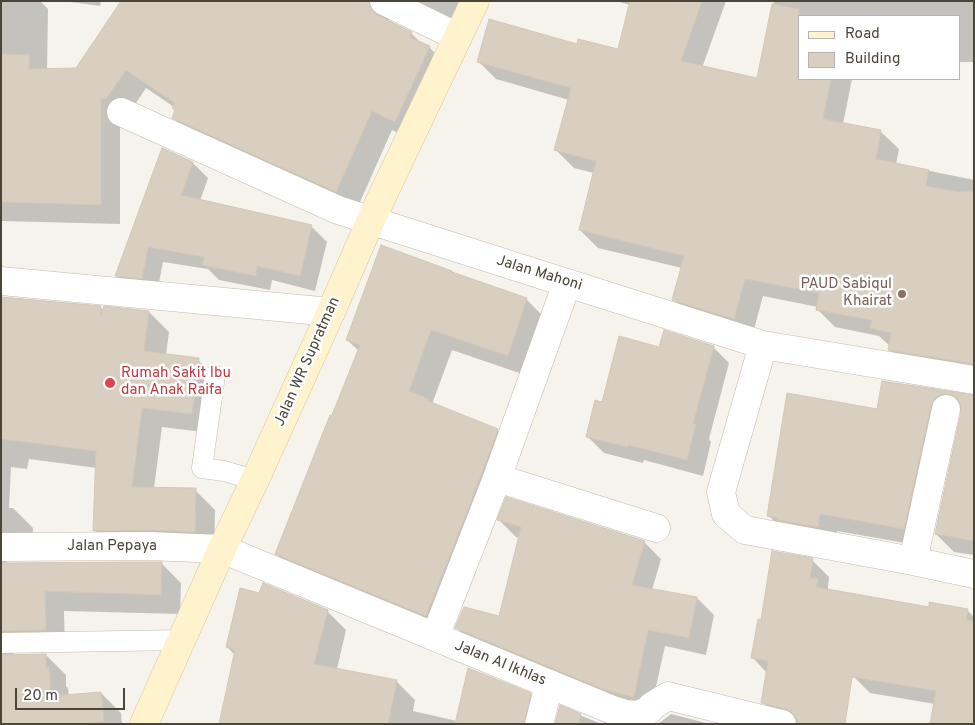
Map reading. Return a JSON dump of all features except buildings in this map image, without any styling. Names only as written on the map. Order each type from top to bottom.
[{"type":"main road","name":"Jalan WR Supratman","points":[[144,724],[370,222],[474,1]]},
{"type":"street","points":[[384,1],[458,37]]},
{"type":"street","name":"Jalan Mahoni","points":[[121,112],[338,210],[370,222],[763,345],[974,380]]},
{"type":"street","points":[[1,281],[331,312]]},
{"type":"street","points":[[435,637],[497,478],[567,283]]},
{"type":"street","points":[[763,345],[722,492],[726,514],[745,530],[974,574]]},
{"type":"street","points":[[913,561],[946,409]]},
{"type":"street","points":[[497,478],[656,528]]},
{"type":"street","name":"Jalan Pepaya","points":[[1,547],[148,546],[222,549]]},
{"type":"street","name":"Jalan Al Ikhlas","points":[[222,549],[610,710],[638,715],[649,710],[668,696],[782,724]]},
{"type":"street","points":[[539,724],[550,685]]},
{"type":"lane","points":[[215,375],[202,468],[224,471],[255,480]]},
{"type":"lane","points":[[1,643],[182,640]]},
{"type":"place","name":"PAUD Sabiqul Khairat","points":[[902,294]]},
{"type":"place","name":"Rumah Sakit Ibu dan Anak Raifa","points":[[110,383]]}]
